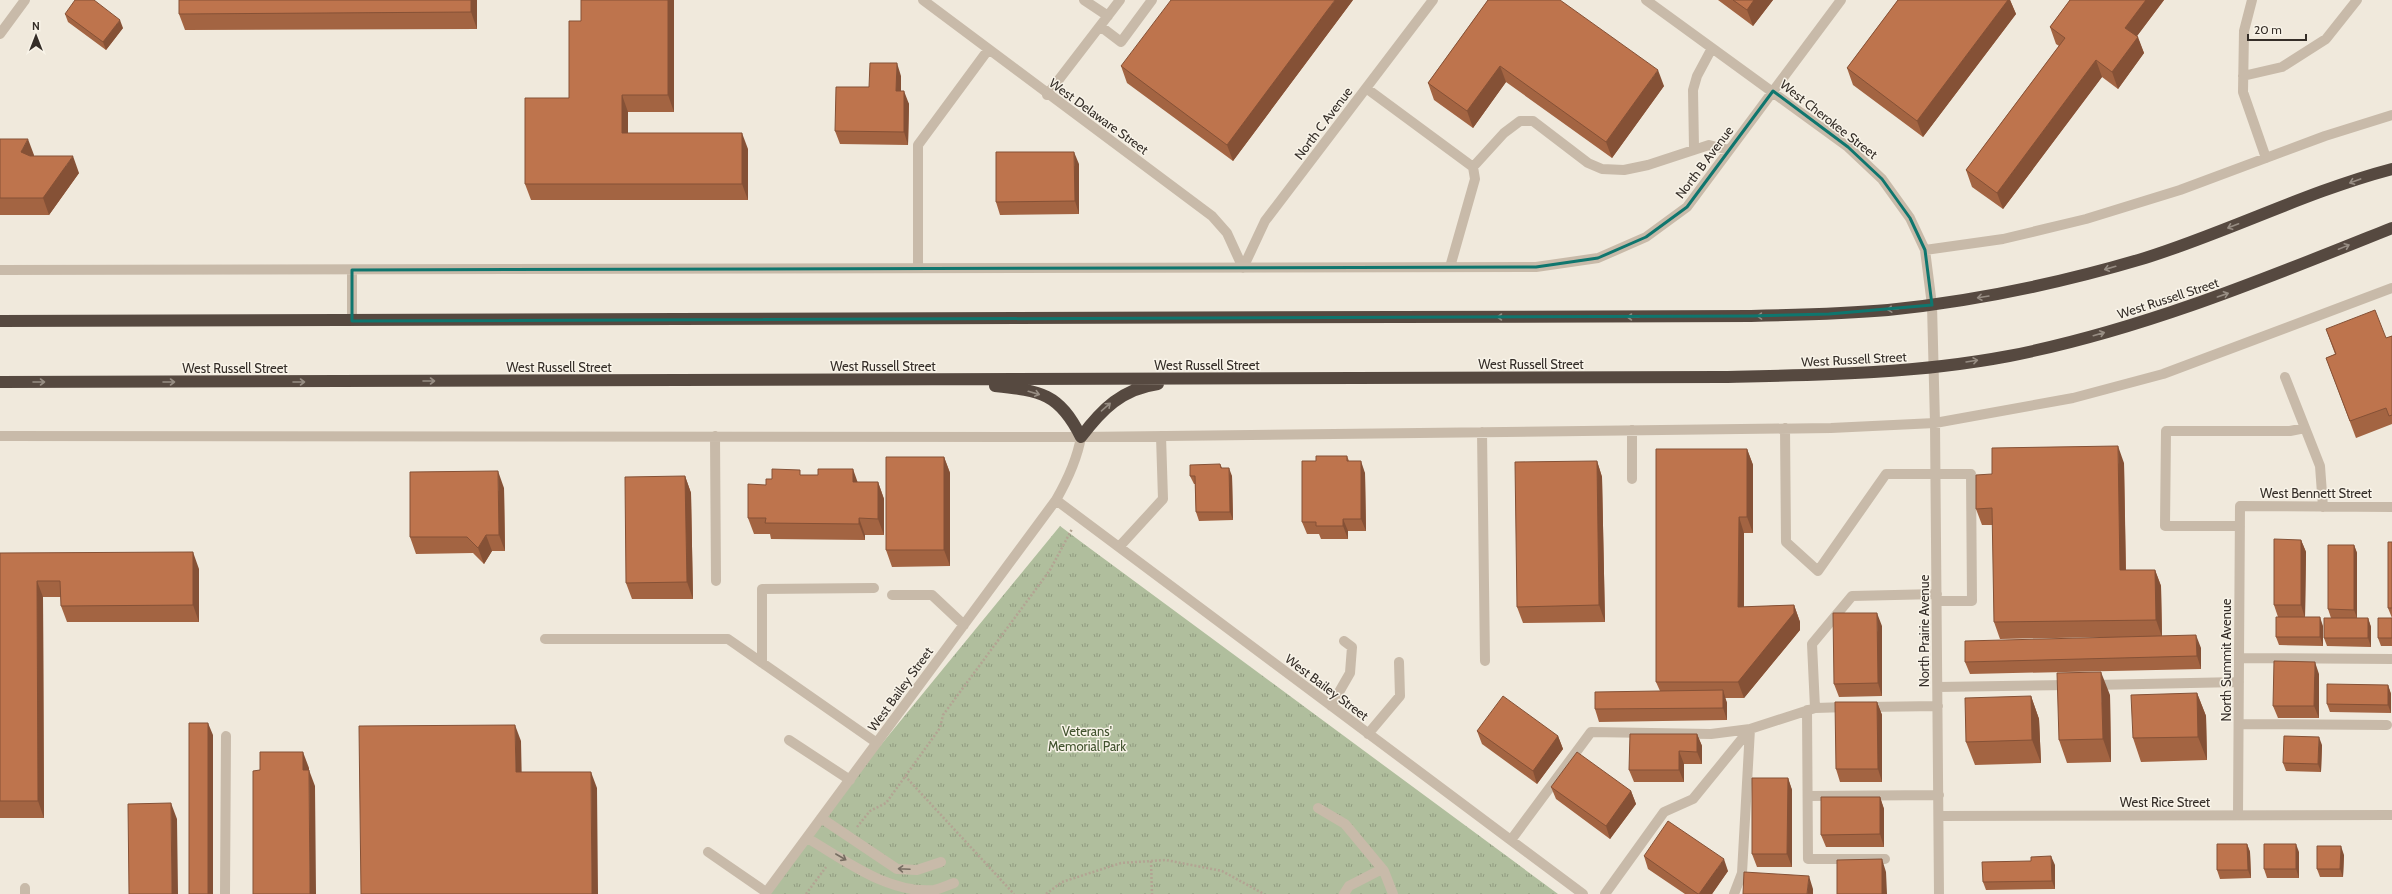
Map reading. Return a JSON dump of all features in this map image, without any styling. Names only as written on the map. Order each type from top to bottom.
[{"type":"highway","points":[[0,321],[1752,316],[1837,313],[1932,305],[2004,293],[2070,279],[2146,257],[2392,169]]},
{"type":"highway","name":"West Russell Street","points":[[0,382],[1729,377],[1822,375],[1934,368],[2010,356],[2149,320],[2228,294],[2392,228]]},
{"type":"highway","points":[[926,380],[1009,388],[1047,396],[1061,404],[1081,436],[1097,414],[1115,399],[1149,385],[1187,379]]},
{"type":"street","points":[[0,34],[25,0]]},
{"type":"street","name":"West Delaware Street","points":[[923,0],[1212,216],[1226,233],[1243,268]]},
{"type":"street","points":[[1084,0],[1108,16]]},
{"type":"street","points":[[1047,94],[1120,0]]},
{"type":"street","points":[[1100,26],[1121,42],[1152,0]]},
{"type":"street","name":"North C Avenue","points":[[1243,268],[1265,221],[1433,0]]},
{"type":"street","name":"West Cherokee Street","points":[[1646,0],[1773,91],[1848,148],[1882,179],[1910,218],[1924,250],[1932,305],[1934,368]]},
{"type":"street","name":"North B Avenue","points":[[1450,267],[1536,267],[1598,258],[1646,237],[1687,207],[1841,0]]},
{"type":"street","points":[[2252,0],[2244,31],[2243,92],[2266,158]]},
{"type":"street","points":[[2243,76],[2282,67],[2326,39],[2357,0]]},
{"type":"street","points":[[1694,148],[1693,90],[1697,76],[1712,48]]},
{"type":"street","points":[[918,268],[918,145],[988,50]]},
{"type":"street","points":[[1366,88],[1473,167]]},
{"type":"street","points":[[1924,250],[2003,239],[2086,219],[2180,190],[2266,158],[2392,115]]},
{"type":"street","points":[[0,270],[1450,267],[1474,179],[1473,167],[1504,133],[1520,121],[1533,122],[1588,163],[1602,169],[1624,170],[1648,164],[1694,148],[1709,145],[1729,150]]},
{"type":"street","points":[[352,270],[352,321]]},
{"type":"street","points":[[0,436],[1161,436],[1785,428],[1935,423],[2073,398],[2163,374],[2392,288]]},
{"type":"street","name":"North Prairie Avenue","points":[[1934,368],[1939,894]]},
{"type":"street","points":[[2285,377],[2320,466],[2323,506]]},
{"type":"street","points":[[1785,428],[1786,542],[1818,571],[1886,474],[1970,474],[1972,601],[1937,598],[1852,596],[1812,644],[1808,859],[1885,859]]},
{"type":"street","points":[[2240,526],[2165,526],[2166,431],[2290,431],[2305,428]]},
{"type":"street","points":[[1632,430],[1632,479]]},
{"type":"street","points":[[1482,432],[1485,661]]},
{"type":"street","points":[[715,436],[716,581]]},
{"type":"street","name":"West Bailey Street","points":[[766,893],[1056,500],[1068,479],[1078,454],[1081,436]]},
{"type":"street","points":[[1119,547],[1163,499],[1161,436]]},
{"type":"street","name":"West Bailey Street","points":[[1056,500],[1583,894]]},
{"type":"street","name":"West Bennett Street","points":[[2240,506],[2392,507]]},
{"type":"street","name":"North Summit Avenue","points":[[2238,814],[2240,506]]},
{"type":"street","points":[[762,663],[762,589],[874,588]]},
{"type":"street","points":[[892,596],[932,595],[964,625]]},
{"type":"street","points":[[545,639],[728,640],[877,743]]},
{"type":"street","points":[[1331,706],[1350,673],[1352,647],[1344,641]]},
{"type":"street","points":[[2239,658],[2392,659]]},
{"type":"street","points":[[1368,734],[1400,696],[1399,662]]},
{"type":"street","points":[[1938,687],[2239,682]]},
{"type":"street","points":[[1511,840],[1591,732],[1711,734],[1750,729],[1811,709],[1938,706]]},
{"type":"street","points":[[2239,724],[2387,725]]},
{"type":"street","points":[[1605,894],[1664,812],[1693,799],[1750,729]]},
{"type":"street","points":[[1734,894],[1742,873],[1750,729]]},
{"type":"street","points":[[225,894],[226,736]]},
{"type":"street","points":[[789,740],[850,780]]},
{"type":"street","points":[[1808,796],[1938,795]]},
{"type":"street","points":[[1318,808],[1345,824],[1382,869],[1393,894]]},
{"type":"street","name":"West Rice Street","points":[[1939,816],[2238,814],[2392,815]]},
{"type":"street","points":[[821,818],[898,869],[917,870],[941,862]]},
{"type":"street","points":[[807,838],[873,876],[903,889],[934,890],[954,883]]},
{"type":"street","points":[[708,852],[766,893]]},
{"type":"street","points":[[1344,894],[1349,886],[1382,869]]},
{"type":"path","points":[[849,837],[870,811],[886,803],[940,728],[942,715],[1050,570],[1067,536],[1080,517]]},
{"type":"path","points":[[905,776],[1014,894]]},
{"type":"path","points":[[806,894],[835,854]]},
{"type":"path","points":[[1046,894],[1062,882],[1121,863],[1166,860],[1222,871],[1264,894]]},
{"type":"path","points":[[1151,861],[1152,894]]},
{"type":"highlighted area","points":[[1773,91],[1848,147],[1882,179],[1910,218],[1925,250],[1932,305],[1829,314],[1751,316],[352,321],[352,270],[1536,267],[1598,258],[1646,237],[1687,207]]},
{"type":"green space","name":"Veterans' Memorial Park","points":[[1060,526],[1558,894],[765,894],[821,818]]},
{"type":"building","points":[[75,0],[94,0],[120,20],[103,42],[65,14]]},
{"type":"building","points":[[179,0],[471,0],[471,12],[179,14]]},
{"type":"building","points":[[581,0],[668,0],[668,95],[622,95],[622,133],[742,133],[742,184],[525,184],[525,98],[569,98],[569,21],[581,21]]},
{"type":"building","points":[[1171,0],[1335,0],[1227,145],[1121,66]]},
{"type":"building","points":[[1488,0],[1560,0],[1658,70],[1606,142],[1500,66],[1467,111],[1428,83]]},
{"type":"building","points":[[1733,0],[1754,0],[1747,10]]},
{"type":"building","points":[[1898,0],[2008,0],[1917,121],[1847,68]]},
{"type":"building","points":[[2070,0],[2146,0],[2125,28],[2138,37],[2112,72],[2096,60],[1997,193],[1966,170],[2065,38],[2050,27]]},
{"type":"building","points":[[870,63],[897,63],[896,91],[904,91],[904,132],[835,131],[836,87],[869,87]]},
{"type":"building","points":[[0,139],[28,139],[21,152],[30,156],[73,156],[43,198],[0,198]]},
{"type":"building","points":[[996,152],[1074,152],[1075,201],[996,202]]},
{"type":"building","points":[[2375,310],[2386,338],[2392,336],[2392,415],[2389,416],[2386,408],[2350,421],[2326,358],[2336,354],[2326,329]]},
{"type":"building","points":[[2118,446],[2120,570],[2155,570],[2156,620],[1994,622],[1992,508],[1976,509],[1976,475],[1992,474],[1992,448]]},
{"type":"building","points":[[1656,449],[1747,449],[1747,517],[1739,517],[1738,607],[1794,605],[1794,613],[1738,682],[1656,682]]},
{"type":"building","points":[[1316,456],[1347,456],[1347,461],[1361,461],[1361,519],[1343,519],[1343,526],[1316,526],[1316,522],[1302,522],[1302,461],[1316,461]]},
{"type":"building","points":[[886,457],[944,457],[944,550],[886,550]]},
{"type":"building","points":[[1597,461],[1599,605],[1517,607],[1515,462]]},
{"type":"building","points":[[1220,464],[1221,468],[1229,468],[1230,512],[1196,512],[1195,476],[1190,476],[1190,465]]},
{"type":"building","points":[[772,469],[800,470],[800,475],[818,475],[818,469],[853,469],[853,482],[878,482],[878,519],[859,518],[859,524],[765,523],[766,518],[748,518],[748,484],[766,485],[766,479],[772,479]]},
{"type":"building","points":[[498,471],[499,535],[486,535],[478,548],[467,537],[410,537],[410,472]]},
{"type":"building","points":[[685,476],[687,582],[626,583],[625,477]]},
{"type":"building","points":[[2274,539],[2301,540],[2301,605],[2274,605]]},
{"type":"building","points":[[2388,542],[2392,542],[2392,608],[2388,608]]},
{"type":"building","points":[[2328,545],[2354,545],[2354,610],[2328,609]]},
{"type":"building","points":[[193,552],[193,605],[61,606],[60,581],[37,581],[38,801],[0,801],[0,553]]},
{"type":"building","points":[[1833,613],[1877,613],[1878,683],[1834,684]]},
{"type":"building","points":[[2276,617],[2320,617],[2320,637],[2276,637]]},
{"type":"building","points":[[2324,618],[2368,618],[2368,638],[2324,638]]},
{"type":"building","points":[[2378,618],[2392,618],[2392,638],[2378,638]]},
{"type":"building","points":[[2196,635],[2197,656],[1965,662],[1965,641]]},
{"type":"building","points":[[2274,661],[2315,662],[2314,706],[2273,706]]},
{"type":"building","points":[[2101,672],[2103,739],[2059,740],[2057,673]]},
{"type":"building","points":[[2327,684],[2388,685],[2388,705],[2327,704]]},
{"type":"building","points":[[1723,690],[1723,708],[1595,709],[1595,692]]},
{"type":"building","points":[[2197,693],[2198,737],[2133,738],[2131,695]]},
{"type":"building","points":[[1503,696],[1558,736],[1533,771],[1477,731]]},
{"type":"building","points":[[2031,696],[2032,740],[1966,742],[1965,698]]},
{"type":"building","points":[[1835,702],[1877,702],[1878,769],[1836,769]]},
{"type":"building","points":[[189,723],[208,723],[208,894],[189,894]]},
{"type":"building","points":[[515,725],[516,772],[591,772],[592,894],[361,894],[359,726]]},
{"type":"building","points":[[1630,734],[1697,734],[1697,752],[1679,751],[1679,770],[1629,770]]},
{"type":"building","points":[[2284,736],[2319,737],[2318,764],[2283,763]]},
{"type":"building","points":[[260,752],[303,752],[303,770],[309,770],[310,894],[253,894],[253,771],[260,770]]},
{"type":"building","points":[[1577,752],[1631,791],[1606,826],[1551,787]]},
{"type":"building","points":[[1752,778],[1788,778],[1787,854],[1752,854]]},
{"type":"building","points":[[1821,797],[1880,797],[1880,834],[1821,835]]},
{"type":"building","points":[[171,803],[172,894],[129,894],[128,804]]},
{"type":"building","points":[[1668,821],[1724,859],[1699,894],[1644,856]]},
{"type":"building","points":[[2217,844],[2247,844],[2248,870],[2217,870]]},
{"type":"building","points":[[2264,844],[2296,844],[2296,869],[2264,869]]},
{"type":"building","points":[[2317,846],[2341,846],[2340,869],[2317,869]]},
{"type":"building","points":[[2051,856],[2052,881],[1983,882],[1982,862],[2031,861],[2031,857]]},
{"type":"building","points":[[1882,859],[1882,894],[1837,894],[1837,860]]},
{"type":"building","points":[[1744,872],[1809,876],[1807,894],[1743,894]]}]
